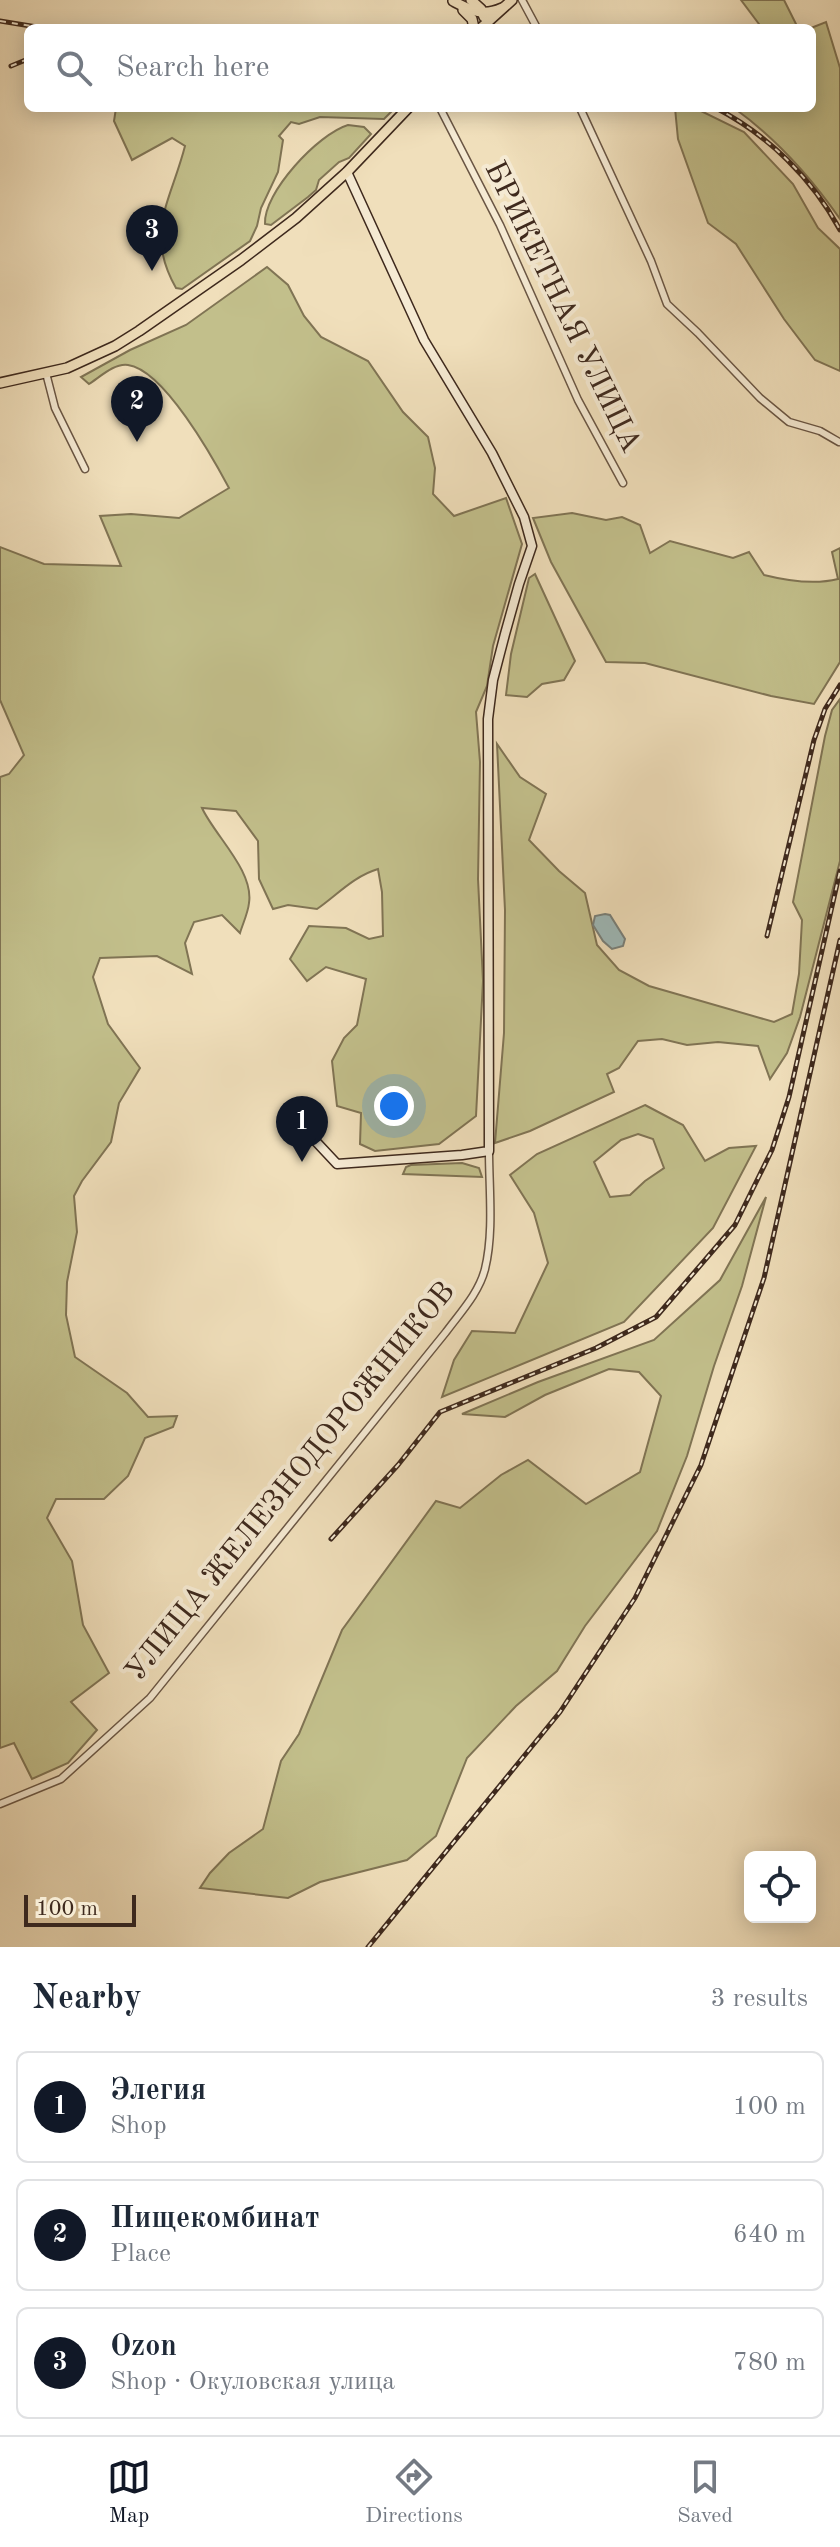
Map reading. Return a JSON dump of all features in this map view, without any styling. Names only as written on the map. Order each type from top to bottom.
[{"type":"main road","points":[[471,0],[483,13]]},
{"type":"main road","points":[[485,24],[512,0]]},
{"type":"main road","points":[[452,1],[483,13],[502,8]]},
{"type":"main road","points":[[452,1],[469,15],[472,24]]},
{"type":"main road","points":[[482,24],[483,13]]},
{"type":"main road","points":[[0,383],[91,359],[139,331],[296,218],[347,172],[404,112]]},
{"type":"street","points":[[522,0],[535,24]]},
{"type":"street","name":"БРИКЕТНАЯ УЛИЦА","points":[[442,112],[500,225],[578,400],[623,483]]},
{"type":"street","points":[[582,112],[651,261],[667,304],[760,398],[789,422],[820,431],[839,442]]},
{"type":"street","points":[[307,1132],[337,1164],[489,1151],[488,719],[493,680],[532,546],[524,517],[492,453],[424,340],[347,172]]},
{"type":"street","points":[[46,373],[55,408],[85,469]]},
{"type":"street","name":"УЛИЦА ЖЕЛЕЗНОДОРОЖНИКОВ","points":[[0,1804],[61,1779],[150,1698],[474,1293],[484,1270],[488,1237],[489,1151]]},
{"type":"shaded area","points":[[741,0],[784,0],[796,24],[759,24]]},
{"type":"shaded area","points":[[826,22],[840,68],[840,219],[792,159],[739,112],[816,112],[816,26]]},
{"type":"shaded area","points":[[115,112],[391,112],[384,119],[320,117],[299,124],[291,122],[279,136],[283,140],[278,172],[250,241],[182,289],[176,288],[167,268],[161,233],[185,146],[172,138],[132,160],[114,121]]},
{"type":"shaded area","points":[[675,112],[703,112],[744,132],[793,184],[818,228],[840,249],[840,371],[815,360],[784,319],[736,244],[708,223],[678,139]]},
{"type":"shaded area","points":[[348,125],[364,127],[371,134],[349,158],[339,162],[319,180],[316,190],[308,197],[271,225],[265,224],[273,197],[294,166],[322,140]]},
{"type":"shaded area","points":[[267,267],[288,285],[304,316],[321,337],[368,361],[403,412],[428,437],[435,468],[433,494],[454,516],[506,498],[522,544],[493,646],[487,686],[476,712],[480,762],[478,879],[483,981],[476,1116],[439,1144],[375,1151],[360,1144],[361,1113],[337,1106],[332,1061],[344,1038],[357,1025],[366,979],[326,967],[307,981],[290,959],[309,926],[346,928],[369,939],[383,936],[378,869],[353,881],[317,909],[288,905],[273,909],[259,879],[258,841],[236,811],[202,808],[246,879],[248,910],[240,933],[222,915],[194,922],[185,943],[192,974],[157,956],[100,958],[93,977],[108,1024],[140,1068],[119,1103],[111,1142],[74,1196],[77,1232],[67,1282],[66,1315],[75,1357],[127,1393],[148,1417],[177,1416],[173,1427],[145,1438],[128,1476],[104,1499],[56,1499],[47,1518],[72,1561],[83,1625],[109,1673],[71,1702],[97,1730],[68,1763],[32,1779],[14,1743],[0,1748],[0,777],[9,774],[24,755],[0,700],[0,547],[44,564],[121,566],[100,516],[131,514],[179,518],[229,488],[172,398],[142,370],[128,365],[118,366],[89,384],[81,377],[130,350],[186,325]]},
{"type":"shaded area","points":[[572,513],[606,520],[622,517],[640,525],[650,553],[670,541],[733,558],[749,552],[764,575],[792,580],[820,582],[838,579],[832,552],[840,548],[840,662],[814,704],[645,663],[606,662],[551,562],[533,518]]},
{"type":"shaded area","points":[[535,574],[575,661],[564,680],[542,684],[527,697],[506,695],[511,654],[529,578]]},
{"type":"shaded area","points":[[840,699],[840,861],[800,1017],[787,1053],[770,1079],[758,1046],[718,1042],[687,1045],[662,1039],[638,1041],[619,1068],[607,1074],[614,1092],[530,1131],[495,1143],[504,1033],[505,910],[497,744],[520,777],[546,794],[529,840],[585,893],[597,945],[619,970],[649,986],[774,1022],[792,1014],[799,974],[802,920],[793,902],[825,736],[832,710]]},
{"type":"shaded area","points":[[645,1105],[683,1125],[705,1161],[729,1148],[756,1146],[713,1228],[624,1322],[442,1397],[454,1360],[472,1331],[515,1333],[548,1263],[534,1213],[510,1175],[537,1154]],"holes":[[[638,1134],[653,1139],[664,1168],[630,1195],[610,1197],[594,1162],[621,1140]]]},
{"type":"shaded area","points":[[462,1163],[479,1168],[482,1177],[403,1174],[406,1167],[411,1165]]},
{"type":"shaded area","points":[[766,1197],[742,1286],[687,1456],[657,1531],[585,1626],[557,1671],[516,1706],[467,1758],[436,1836],[407,1860],[320,1882],[288,1898],[200,1888],[229,1853],[263,1829],[281,1761],[299,1734],[342,1630],[436,1501],[460,1508],[501,1475],[528,1460],[586,1504],[640,1472],[661,1396],[639,1372],[609,1369],[545,1395],[505,1417],[462,1414],[538,1382],[654,1340],[720,1280]]},
{"type":"water","points":[[610,915],[625,939],[623,946],[612,949],[593,925],[595,916]]},
{"type":"railway","points":[[0,21],[24,25]]},
{"type":"railway","points":[[11,66],[24,61]]},
{"type":"railway","points":[[723,112],[753,131],[787,160],[816,193],[840,230]]},
{"type":"railway","points":[[767,936],[814,740],[825,709],[840,685]]},
{"type":"railway","points":[[331,1539],[398,1465],[440,1412],[596,1348],[656,1317],[735,1225],[772,1150],[789,1097],[840,871]]},
{"type":"railway","points":[[368,1947],[560,1712],[635,1598],[701,1465],[764,1278],[840,940]]},
{"type":"place","name":"Ozon","points":[[152,271]]},
{"type":"place","name":"Пищекомбинат","points":[[137,442]]},
{"type":"place","name":"Элегия","points":[[302,1162]]}]
